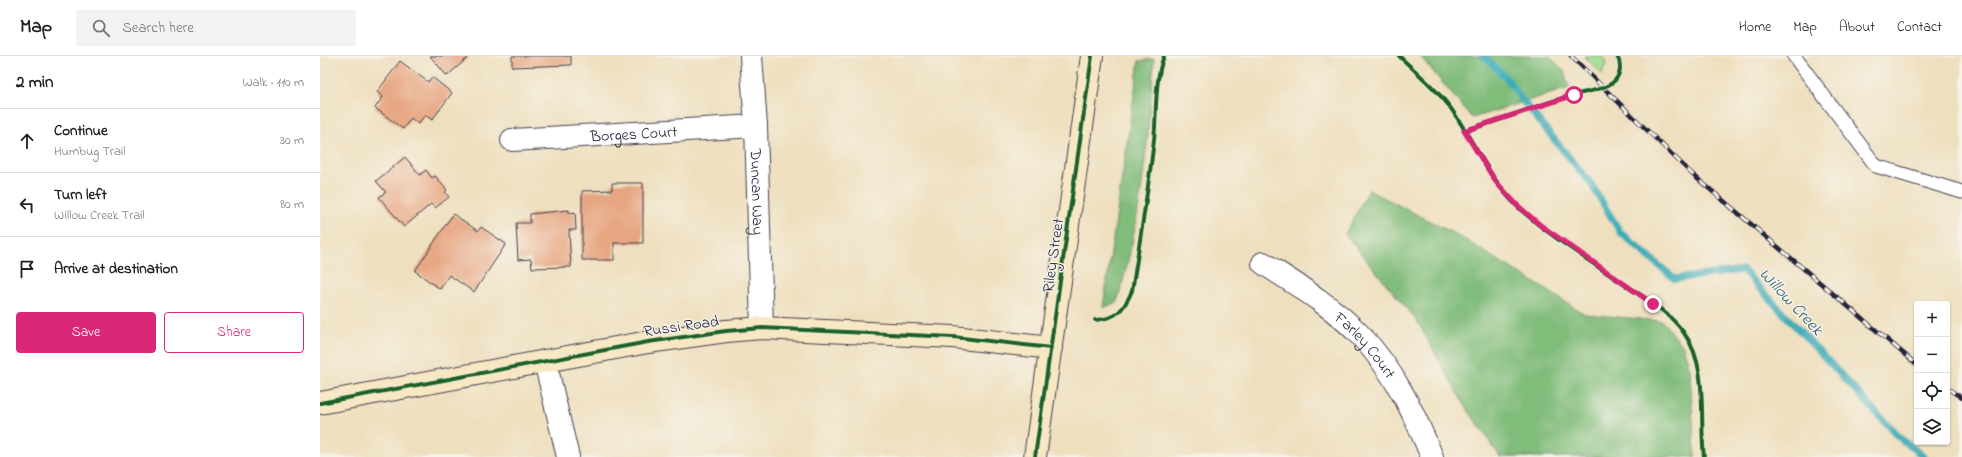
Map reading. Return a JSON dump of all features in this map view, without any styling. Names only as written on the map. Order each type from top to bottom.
[{"type":"street","name":"Duncan Way","points":[[751,56],[756,126],[762,328]]},
{"type":"street","name":"Riley Street","points":[[1035,457],[1092,56]]},
{"type":"street","name":"Borges Court","points":[[512,140],[756,126]]},
{"type":"street","name":"Farley Court","points":[[1263,263],[1332,310],[1361,335],[1388,369],[1412,409],[1432,457]]},
{"type":"street","name":"Russi Road","points":[[320,403],[648,342],[726,331],[762,328],[953,337],[1051,348]]},
{"type":"street","points":[[545,361],[568,457]]},
{"type":"lane","points":[[1794,56],[1876,166],[1962,192]]},
{"type":"green space","points":[[1420,56],[1549,56],[1564,71],[1569,88],[1472,118]]},
{"type":"green space","points":[[1584,56],[1602,56],[1607,61],[1602,74]]},
{"type":"green space","points":[[1154,59],[1146,151],[1138,212],[1132,242],[1117,302],[1103,308],[1139,61]]},
{"type":"green space","points":[[1369,190],[1459,236],[1585,314],[1662,321],[1683,346],[1690,369],[1695,457],[1500,457],[1462,401],[1417,321],[1345,234]]},
{"type":"building","points":[[430,56],[470,56],[447,76]]},
{"type":"building","points":[[512,56],[571,56],[571,65],[512,67]]},
{"type":"building","points":[[400,61],[428,82],[432,77],[452,93],[432,120],[425,115],[418,124],[411,118],[403,129],[375,108],[383,97],[377,92]]},
{"type":"building","points":[[405,157],[420,175],[426,170],[432,178],[435,176],[447,190],[445,192],[449,197],[435,208],[431,204],[404,227],[379,197],[386,192],[376,181]]},
{"type":"building","points":[[612,183],[643,183],[643,243],[614,243],[614,260],[582,260],[582,191],[612,190]]},
{"type":"building","points":[[569,210],[569,213],[575,212],[576,230],[569,230],[571,267],[532,268],[531,259],[518,260],[516,223],[530,223],[530,214]]},
{"type":"building","points":[[453,214],[478,231],[481,227],[506,244],[474,292],[449,275],[440,289],[415,271]]},
{"type":"waterway","name":"Willow Creek","points":[[1484,56],[1508,80],[1521,99],[1591,184],[1621,233],[1675,279],[1743,270],[1900,438],[1924,457]]},
{"type":"railway","points":[[1571,56],[1692,174],[1914,362]]},
{"type":"railway","points":[[1950,390],[1962,398]]},
{"type":"cycle path","points":[[1035,457],[1092,56]]},
{"type":"cycle path","points":[[1095,320],[1109,318],[1119,312],[1123,308],[1132,291],[1152,159],[1156,97],[1164,56]]},
{"type":"cycle path","points":[[1399,56],[1427,82],[1452,110],[1497,183],[1516,205],[1556,238],[1658,307],[1672,319],[1684,333],[1692,347],[1700,377],[1704,457]]},
{"type":"cycle path","points":[[1464,131],[1546,103],[1608,86],[1619,74],[1620,63],[1617,56]]},
{"type":"cycle path","points":[[320,403],[648,342],[726,331],[762,328],[953,337],[1051,348]]},
{"type":"route","points":[[1574,95],[1464,131],[1496,182],[1517,205],[1539,224],[1653,304]]}]
